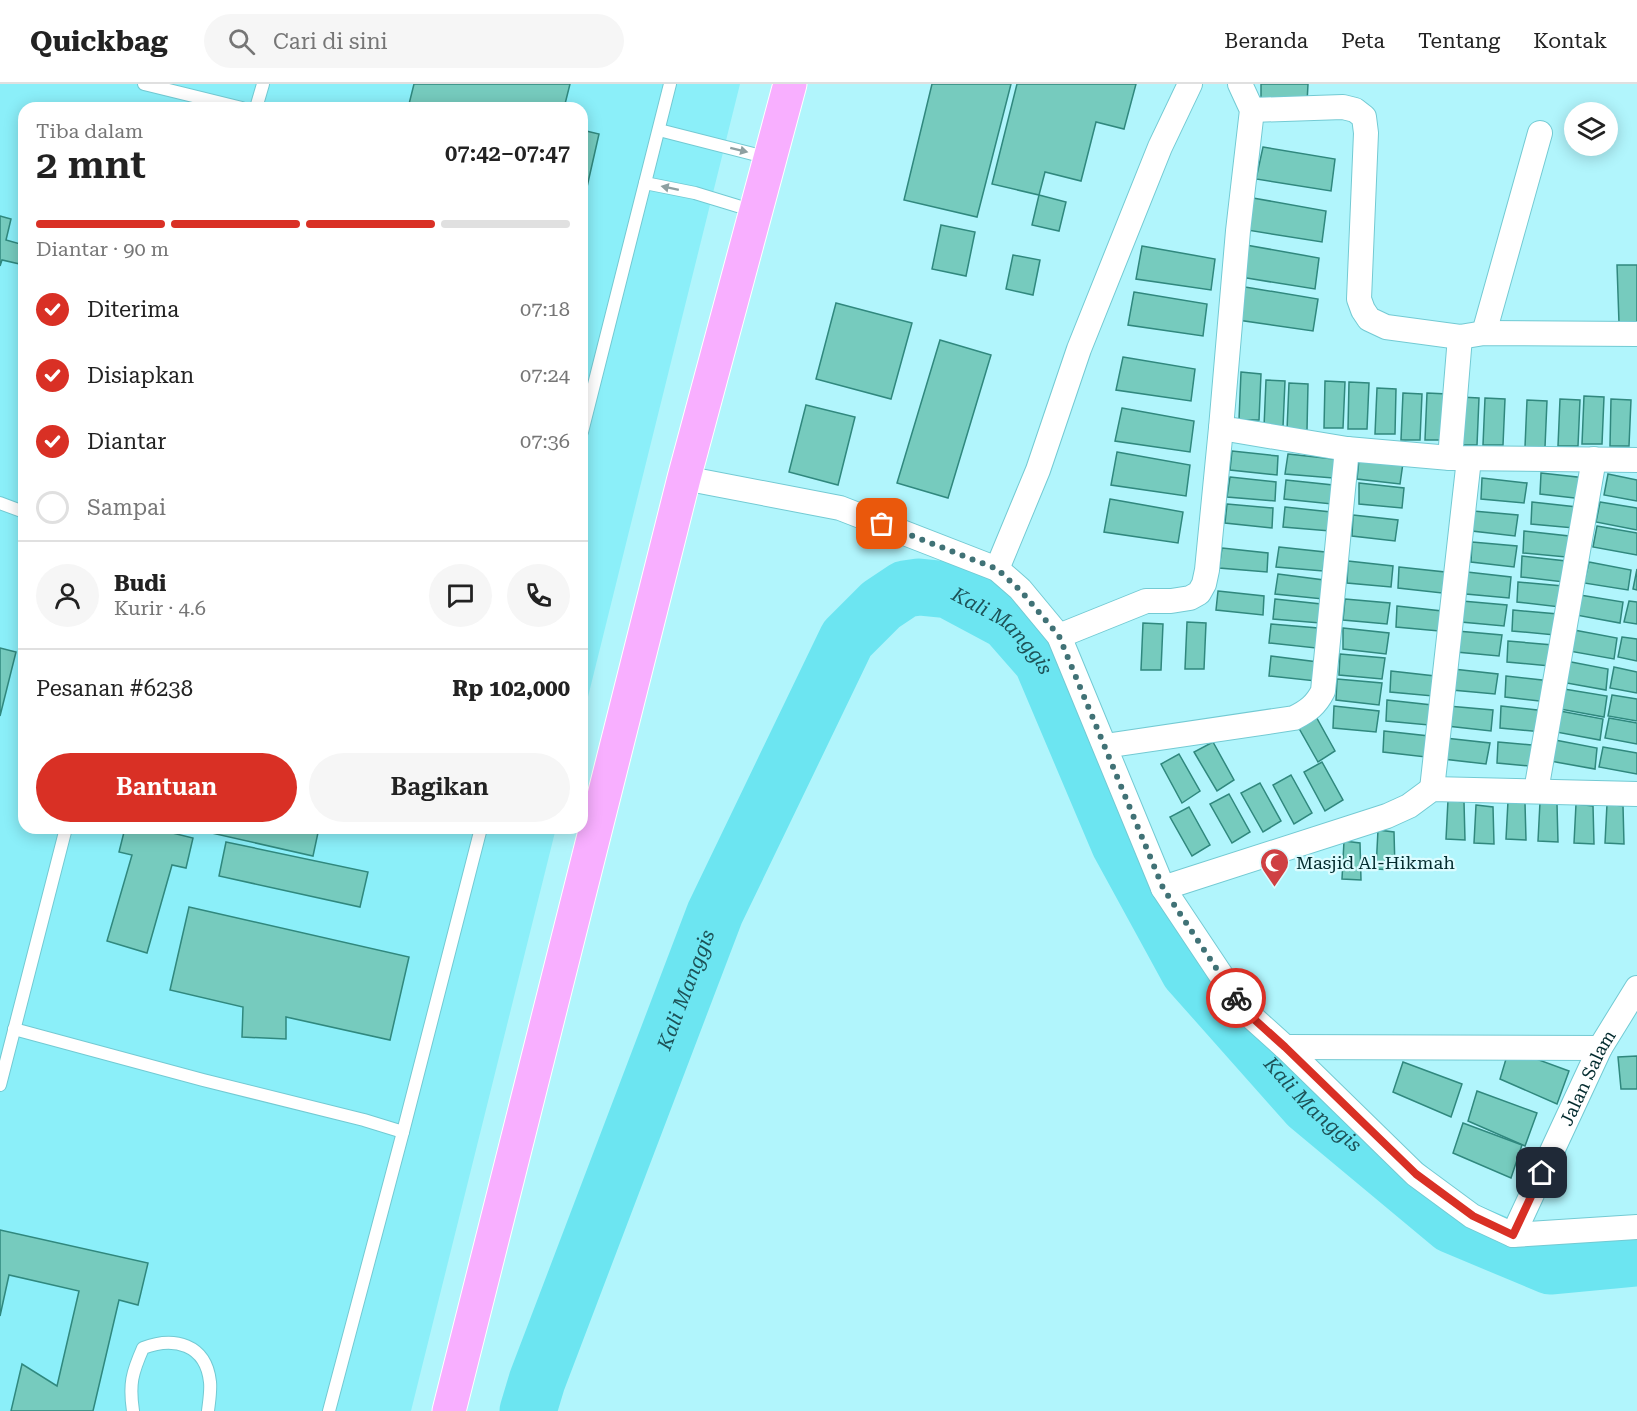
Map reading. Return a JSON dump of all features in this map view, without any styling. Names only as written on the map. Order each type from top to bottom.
[{"type":"highway","points":[[449,1411],[684,478],[790,84]]},
{"type":"street","points":[[997,569],[1038,470],[1079,349],[1160,147],[1190,84]]},
{"type":"street","points":[[1059,636],[1146,601],[1190,598],[1199,592],[1204,584],[1252,110],[1240,84]]},
{"type":"street","points":[[1252,110],[1344,107],[1355,110],[1364,117],[1366,133],[1359,299],[1369,319],[1386,327],[1460,337],[1484,333],[1637,333]]},
{"type":"street","points":[[1484,333],[1540,133]]},
{"type":"street","points":[[1432,789],[1459,459],[1460,337]]},
{"type":"street","points":[[1221,428],[1347,449],[1459,459],[1637,460]]},
{"type":"street","points":[[1105,746],[1294,718],[1308,711],[1318,702],[1323,691],[1347,449]]},
{"type":"street","points":[[1536,791],[1594,459]]},
{"type":"street","points":[[684,478],[840,508],[997,569],[1020,590],[1059,636],[1163,888],[1245,1011],[1416,1174],[1473,1216],[1513,1235],[1637,1227]]},
{"type":"street","points":[[1163,888],[1387,816],[1409,806],[1432,789],[1637,794]]},
{"type":"street","name":"Jalan Salam","points":[[1513,1235],[1600,1048],[1637,988]]},
{"type":"street","points":[[1285,1047],[1600,1048]]},
{"type":"lane","points":[[144,84],[218,102]]},
{"type":"lane","points":[[258,102],[263,84]]},
{"type":"lane","points":[[588,408],[670,84]]},
{"type":"lane","points":[[659,130],[771,158]]},
{"type":"lane","points":[[645,183],[695,193],[756,212]]},
{"type":"lane","points":[[0,503],[18,510]]},
{"type":"lane","points":[[0,1085],[64,834]]},
{"type":"lane","points":[[329,1411],[479,834]]},
{"type":"lane","points":[[14,1029],[403,1132]]},
{"type":"lane","points":[[133,1411],[130,1389],[135,1366],[142,1348],[159,1342],[181,1343],[198,1353],[206,1366],[210,1384],[208,1411]]},
{"type":"shaded area","points":[[0,84],[740,84],[588,697],[588,102],[18,102],[18,834],[555,834],[411,1411],[0,1411]]},
{"type":"building","points":[[414,84],[570,84],[566,102],[410,102]]},
{"type":"building","points":[[932,84],[1011,84],[977,217],[904,200]]},
{"type":"building","points":[[1017,84],[1136,84],[1124,129],[1096,122],[1081,181],[1045,172],[1039,195],[992,184]]},
{"type":"building","points":[[1261,84],[1308,84],[1307,103],[1261,102]]},
{"type":"building","points":[[588,131],[599,134],[588,183]]},
{"type":"building","points":[[1263,147],[1335,159],[1331,191],[1256,179]]},
{"type":"building","points":[[1039,195],[1066,202],[1059,231],[1032,225]]},
{"type":"building","points":[[1253,198],[1326,211],[1322,242],[1247,230]]},
{"type":"building","points":[[0,216],[11,219],[6,240],[18,243],[18,264],[2,260],[0,266]]},
{"type":"building","points":[[941,225],[975,232],[966,276],[932,269]]},
{"type":"building","points":[[1246,245],[1319,258],[1315,289],[1240,277]]},
{"type":"building","points":[[1142,246],[1215,259],[1211,290],[1136,279]]},
{"type":"building","points":[[1013,255],[1040,260],[1033,295],[1006,289]]},
{"type":"building","points":[[1617,265],[1637,265],[1637,324],[1619,323]]},
{"type":"building","points":[[1245,287],[1318,299],[1313,331],[1238,320]]},
{"type":"building","points":[[1134,292],[1207,304],[1203,336],[1128,325]]},
{"type":"building","points":[[836,303],[912,323],[891,399],[816,379]]},
{"type":"building","points":[[940,340],[991,355],[948,498],[897,483]]},
{"type":"building","points":[[1123,357],[1195,369],[1191,401],[1116,390]]},
{"type":"building","points":[[1241,372],[1261,374],[1259,420],[1239,420]]},
{"type":"building","points":[[1266,380],[1285,381],[1283,427],[1264,427]]},
{"type":"building","points":[[1325,381],[1345,382],[1343,428],[1324,428]]},
{"type":"building","points":[[1349,382],[1369,383],[1367,429],[1348,429]]},
{"type":"building","points":[[1289,383],[1308,384],[1307,430],[1287,430]]},
{"type":"building","points":[[1377,388],[1396,389],[1395,434],[1375,434]]},
{"type":"building","points":[[1403,393],[1422,394],[1420,440],[1401,440]]},
{"type":"building","points":[[1427,393],[1447,394],[1445,440],[1425,440]]},
{"type":"building","points":[[1584,396],[1604,397],[1602,444],[1582,444]]},
{"type":"building","points":[[1460,397],[1479,398],[1477,445],[1458,445]]},
{"type":"building","points":[[1485,398],[1505,399],[1503,445],[1483,445]]},
{"type":"building","points":[[1560,399],[1580,400],[1578,446],[1558,446]]},
{"type":"building","points":[[1611,399],[1631,400],[1629,446],[1610,446]]},
{"type":"building","points":[[1527,400],[1547,401],[1545,447],[1525,447]]},
{"type":"building","points":[[806,405],[855,417],[838,485],[789,472]]},
{"type":"building","points":[[1122,408],[1194,421],[1190,452],[1115,441]]},
{"type":"building","points":[[1232,451],[1278,456],[1277,475],[1230,470]]},
{"type":"building","points":[[1117,452],[1190,465],[1186,496],[1111,485]]},
{"type":"building","points":[[1288,454],[1334,459],[1333,478],[1285,474]]},
{"type":"building","points":[[1359,459],[1403,463],[1400,484],[1357,479]]},
{"type":"building","points":[[1541,473],[1586,478],[1583,499],[1540,494]]},
{"type":"building","points":[[1608,474],[1637,480],[1637,501],[1604,495]]},
{"type":"building","points":[[1230,477],[1276,482],[1275,501],[1227,497]]},
{"type":"building","points":[[1482,478],[1527,483],[1524,503],[1481,499]]},
{"type":"building","points":[[1286,480],[1333,485],[1332,504],[1284,499]]},
{"type":"building","points":[[1359,483],[1404,488],[1402,508],[1359,504]]},
{"type":"building","points":[[1110,499],[1183,512],[1178,543],[1104,532]]},
{"type":"building","points":[[1532,502],[1577,507],[1574,528],[1531,524]]},
{"type":"building","points":[[1600,502],[1637,508],[1637,530],[1596,522]]},
{"type":"building","points":[[1227,504],[1273,508],[1272,528],[1225,523]]},
{"type":"building","points":[[1285,507],[1331,512],[1330,531],[1283,527]]},
{"type":"building","points":[[1473,511],[1518,515],[1515,536],[1472,531]]},
{"type":"building","points":[[1353,515],[1398,520],[1395,541],[1352,536]]},
{"type":"building","points":[[1597,526],[1637,533],[1637,555],[1593,547]]},
{"type":"building","points":[[1524,531],[1569,536],[1566,557],[1523,553]]},
{"type":"building","points":[[1472,542],[1517,546],[1514,567],[1471,562]]},
{"type":"building","points":[[1279,547],[1325,552],[1323,571],[1276,567]]},
{"type":"building","points":[[1222,548],[1268,553],[1267,572],[1219,568]]},
{"type":"building","points":[[1522,556],[1566,561],[1564,582],[1521,577]]},
{"type":"building","points":[[1348,561],[1393,566],[1391,587],[1347,583]]},
{"type":"building","points":[[1589,562],[1631,570],[1628,590],[1584,583]]},
{"type":"building","points":[[1399,567],[1445,572],[1442,593],[1398,588]]},
{"type":"building","points":[[1637,569],[1637,590],[1633,589]]},
{"type":"building","points":[[1467,572],[1511,577],[1509,598],[1466,594]]},
{"type":"building","points":[[1278,574],[1324,580],[1323,599],[1275,594]]},
{"type":"building","points":[[1518,582],[1563,586],[1560,607],[1517,602]]},
{"type":"building","points":[[1218,591],[1264,596],[1263,615],[1216,610]]},
{"type":"building","points":[[1580,595],[1623,602],[1620,623],[1576,615]]},
{"type":"building","points":[[1275,599],[1321,604],[1320,623],[1273,619]]},
{"type":"building","points":[[1345,599],[1390,603],[1387,624],[1343,620]]},
{"type":"building","points":[[1462,601],[1507,605],[1504,626],[1461,622]]},
{"type":"building","points":[[1629,601],[1637,602],[1637,624],[1624,622]]},
{"type":"building","points":[[1397,606],[1442,611],[1439,631],[1396,627]]},
{"type":"building","points":[[1513,610],[1558,614],[1555,635],[1512,631]]},
{"type":"building","points":[[1187,622],[1206,623],[1204,669],[1185,669]]},
{"type":"building","points":[[1143,623],[1163,624],[1161,670],[1141,670]]},
{"type":"building","points":[[1271,624],[1318,628],[1316,648],[1269,643]]},
{"type":"building","points":[[1343,628],[1389,633],[1386,654],[1343,649]]},
{"type":"building","points":[[1574,630],[1617,638],[1614,659],[1569,651]]},
{"type":"building","points":[[1457,631],[1502,635],[1499,656],[1456,652]]},
{"type":"building","points":[[1622,637],[1637,639],[1637,661],[1618,657]]},
{"type":"building","points":[[1508,641],[1553,645],[1550,666],[1507,662]]},
{"type":"building","points":[[0,648],[16,652],[0,716]]},
{"type":"building","points":[[1340,654],[1385,658],[1382,679],[1339,675]]},
{"type":"building","points":[[1271,656],[1318,662],[1316,681],[1269,676]]},
{"type":"building","points":[[1566,661],[1608,669],[1606,690],[1561,682]]},
{"type":"building","points":[[1614,667],[1637,672],[1637,693],[1610,688]]},
{"type":"building","points":[[1453,669],[1498,674],[1495,694],[1452,690]]},
{"type":"building","points":[[1391,671],[1435,676],[1433,696],[1390,692]]},
{"type":"building","points":[[1506,676],[1551,681],[1548,702],[1505,697]]},
{"type":"building","points":[[1337,679],[1382,683],[1379,705],[1336,700]]},
{"type":"building","points":[[1564,689],[1607,696],[1604,717],[1560,709]]},
{"type":"building","points":[[1612,695],[1637,699],[1637,721],[1608,716]]},
{"type":"building","points":[[1387,700],[1432,705],[1429,725],[1386,721]]},
{"type":"building","points":[[1334,706],[1379,711],[1376,732],[1333,728]]},
{"type":"building","points":[[1448,706],[1493,710],[1491,731],[1447,726]]},
{"type":"building","points":[[1501,706],[1546,711],[1543,732],[1500,728]]},
{"type":"building","points":[[1560,711],[1603,719],[1600,740],[1556,732]]},
{"type":"building","points":[[1314,713],[1335,751],[1318,762],[1296,723]]},
{"type":"building","points":[[1609,718],[1637,723],[1637,744],[1605,738]]},
{"type":"building","points":[[1384,731],[1429,736],[1426,757],[1383,752]]},
{"type":"building","points":[[1445,738],[1490,743],[1486,764],[1443,759]]},
{"type":"building","points":[[1555,740],[1597,748],[1595,769],[1550,761]]},
{"type":"building","points":[[1213,742],[1234,780],[1217,791],[1194,752]]},
{"type":"building","points":[[1498,742],[1542,746],[1540,767],[1497,763]]},
{"type":"building","points":[[1603,747],[1637,753],[1637,774],[1599,767]]},
{"type":"building","points":[[1179,754],[1200,791],[1182,803],[1161,764]]},
{"type":"building","points":[[1322,762],[1343,800],[1325,811],[1304,772]]},
{"type":"building","points":[[1291,775],[1312,813],[1294,824],[1273,785]]},
{"type":"building","points":[[1260,783],[1281,821],[1263,832],[1241,793]]},
{"type":"building","points":[[1229,794],[1250,832],[1232,843],[1210,804]]},
{"type":"building","points":[[1448,800],[1464,802],[1465,840],[1446,839]]},
{"type":"building","points":[[1508,801],[1525,803],[1526,840],[1506,839]]},
{"type":"building","points":[[1540,802],[1557,804],[1558,842],[1538,841]]},
{"type":"building","points":[[1576,804],[1593,806],[1594,844],[1574,843]]},
{"type":"building","points":[[1607,804],[1623,806],[1624,844],[1605,843]]},
{"type":"building","points":[[1476,805],[1493,807],[1494,844],[1474,843]]},
{"type":"building","points":[[1189,807],[1210,845],[1192,856],[1170,817]]},
{"type":"building","points":[[1378,830],[1394,832],[1395,870],[1376,869]]},
{"type":"building","points":[[124,834],[177,834],[193,838],[186,868],[172,865],[147,953],[107,941],[132,855],[119,852]]},
{"type":"building","points":[[216,834],[318,834],[313,856]]},
{"type":"building","points":[[1344,841],[1360,843],[1361,880],[1342,879]]},
{"type":"building","points":[[226,842],[368,872],[360,907],[219,876]]},
{"type":"building","points":[[189,907],[409,957],[390,1040],[286,1017],[286,1039],[242,1037],[243,1007],[170,990]]},
{"type":"building","points":[[1509,1049],[1569,1071],[1557,1104],[1500,1079]]},
{"type":"building","points":[[1637,1056],[1637,1089],[1621,1089],[1618,1057]]},
{"type":"building","points":[[1403,1062],[1462,1084],[1451,1117],[1393,1092]]},
{"type":"building","points":[[1477,1091],[1537,1113],[1525,1146],[1468,1121]]},
{"type":"building","points":[[1463,1123],[1522,1145],[1511,1178],[1453,1153]]},
{"type":"building","points":[[0,1230],[148,1263],[138,1305],[119,1300],[93,1411],[11,1411],[22,1364],[57,1386],[79,1291],[9,1275],[0,1316]]},
{"type":"waterway","name":"Kali Manggis","points":[[528,1411],[537,1381],[715,913],[847,639],[881,605],[905,589],[919,587],[949,590],[1007,621],[1042,661],[1119,843],[1189,971],[1308,1105],[1452,1225],[1550,1266],[1637,1258]]},
{"type":"way so far","points":[[882,524],[997,569],[1020,590],[1059,636],[1163,888],[1236,998]]},
{"type":"place","name":"Masjid Al-Hikmah","points":[[1275,888]]},
{"type":"route","points":[[1236,998],[1245,1011],[1416,1174],[1473,1216],[1513,1235],[1542,1173]]}]
